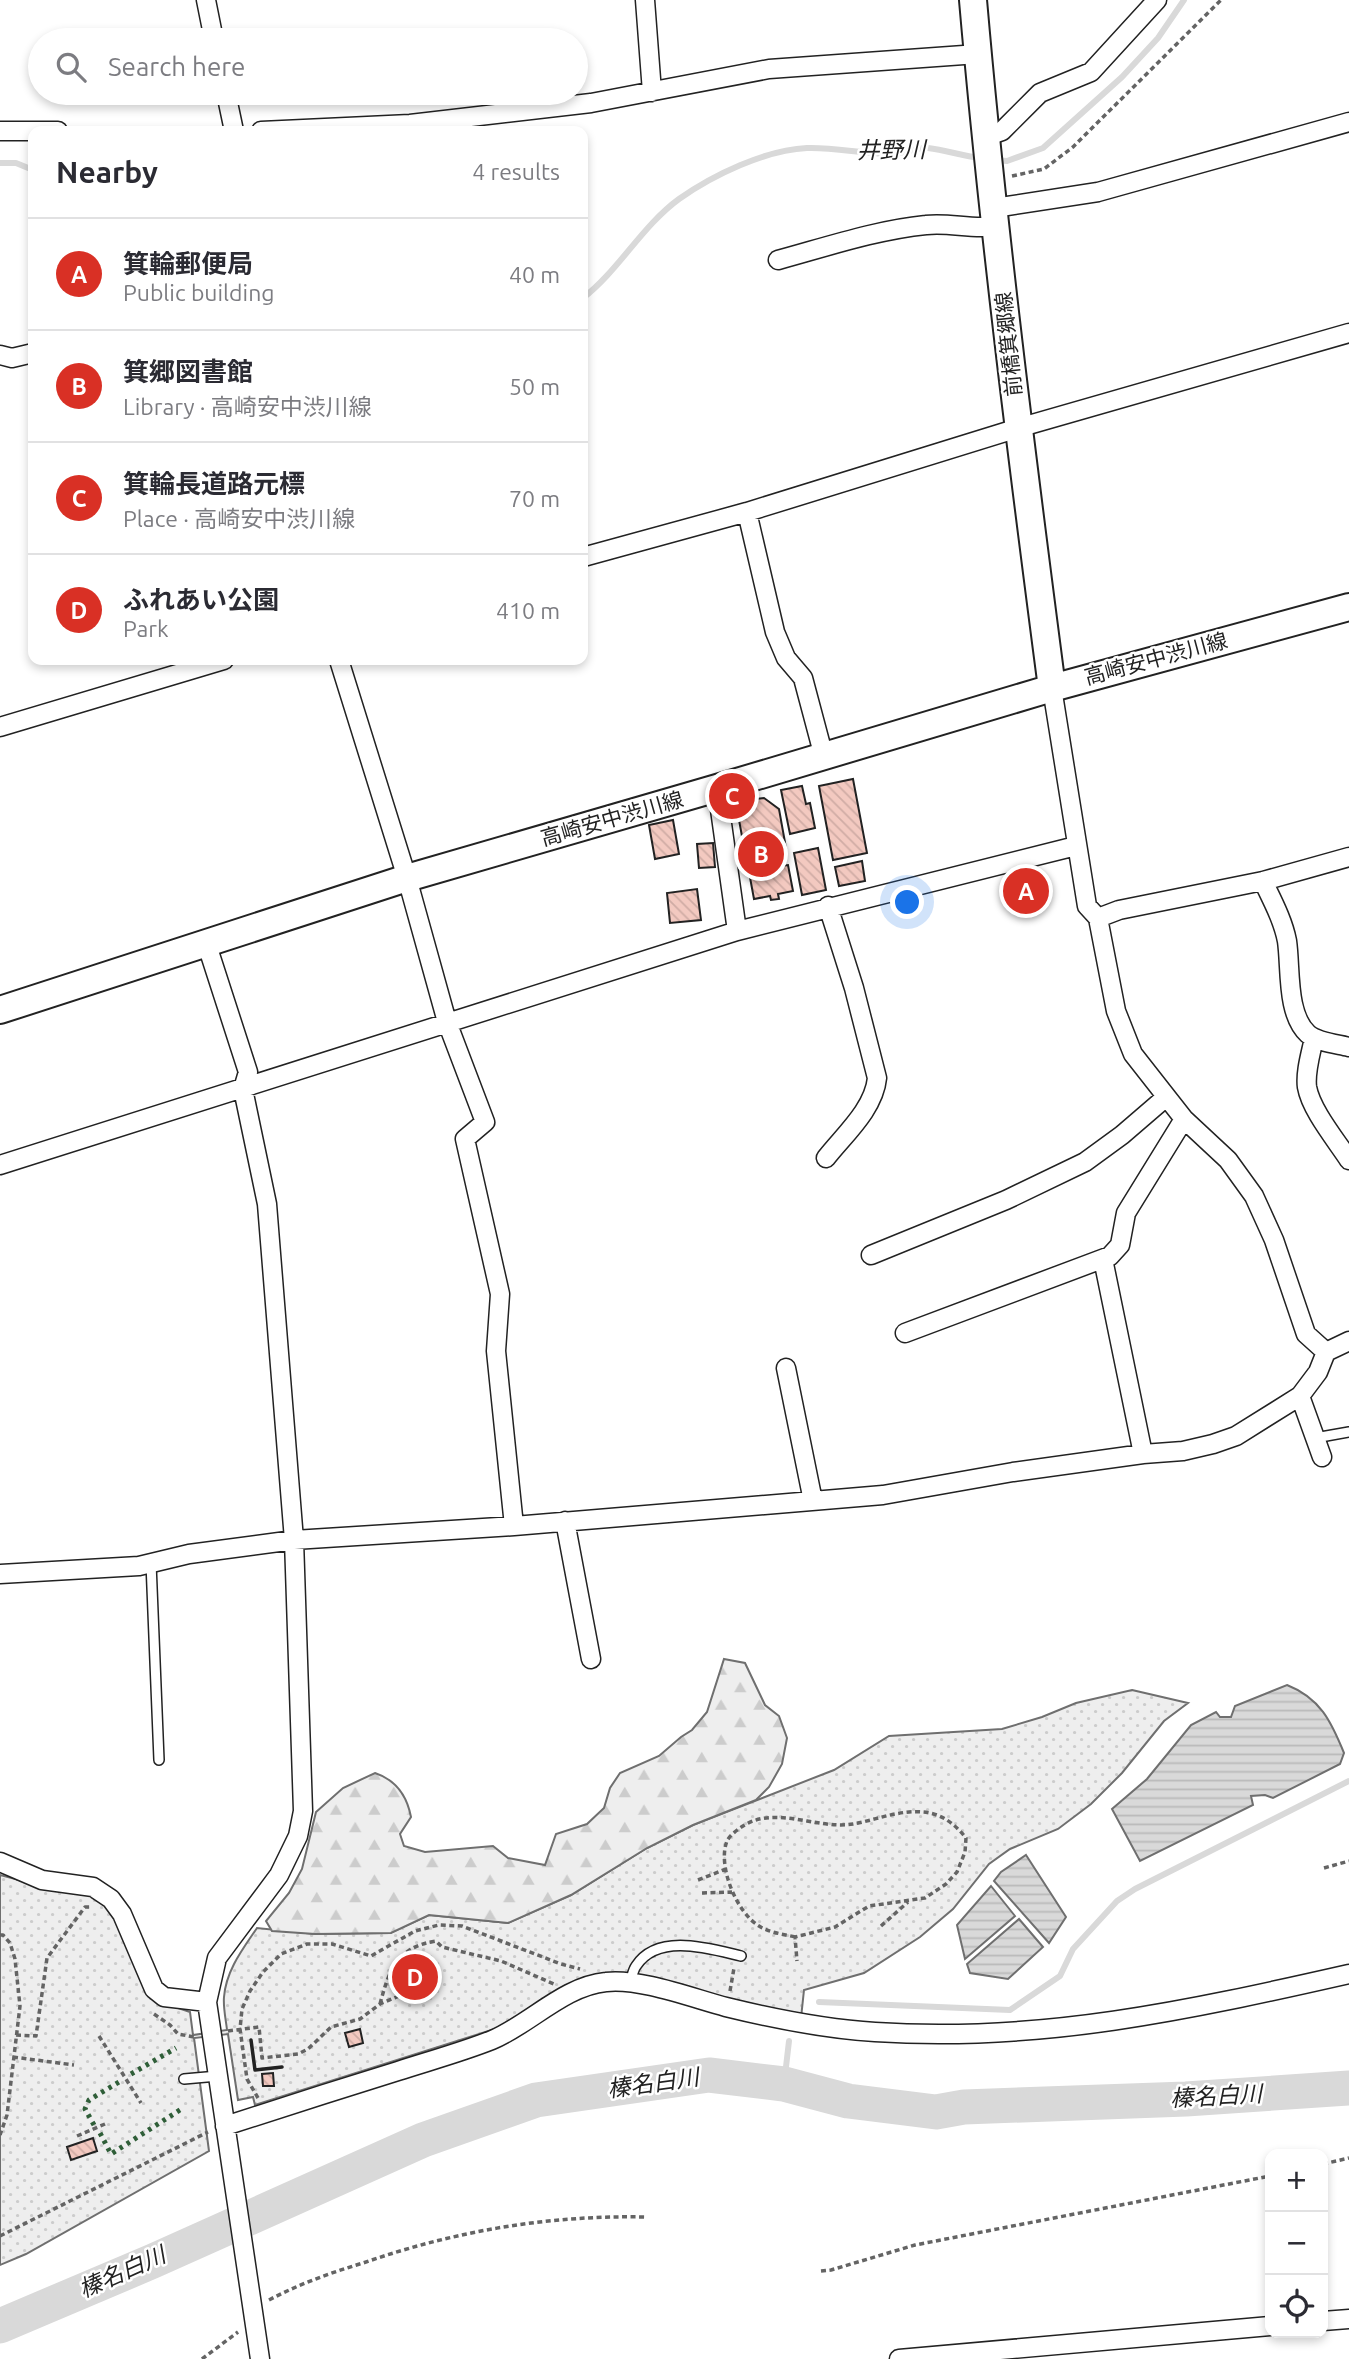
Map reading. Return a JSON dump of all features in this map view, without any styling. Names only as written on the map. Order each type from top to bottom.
[{"type":"main road","name":"前橋箕郷線","points":[[973,0],[1018,428],[1052,688]]},
{"type":"main road","name":"高崎安中渋川線","points":[[0,1010],[407,878],[1052,688],[1349,607]]},
{"type":"street","points":[[206,0],[212,28]]},
{"type":"street","points":[[645,0],[652,92]]},
{"type":"street","points":[[988,159],[1002,131],[1040,93],[1091,72],[1157,0]]},
{"type":"street","points":[[588,103],[769,69],[978,54]]},
{"type":"street","points":[[229,105],[233,126]]},
{"type":"street","points":[[367,126],[410,124],[574,105]]},
{"type":"street","points":[[778,260],[928,224],[984,228],[995,217],[1098,192],[1349,122]]},
{"type":"street","points":[[0,131],[28,131]]},
{"type":"street","points":[[588,556],[747,512],[1018,428],[1349,333]]},
{"type":"street","points":[[0,355],[12,358],[28,354]]},
{"type":"street","points":[[747,512],[775,632],[786,658],[803,678],[824,757]]},
{"type":"street","points":[[0,727],[207,665]]},
{"type":"street","points":[[342,665],[407,878],[447,1021],[485,1122],[465,1139],[500,1294],[496,1351],[514,1525]]},
{"type":"street","points":[[1052,688],[1087,906],[1098,918],[1116,1011],[1133,1054],[1165,1098],[1228,1160],[1254,1196],[1274,1240],[1306,1334],[1326,1352]]},
{"type":"street","points":[[717,788],[737,931]]},
{"type":"street","points":[[0,1166],[447,1021],[737,931],[828,906],[1076,846]]},
{"type":"street","points":[[1098,918],[1119,910],[1263,881],[1349,857]]},
{"type":"street","points":[[1263,881],[1281,920],[1292,995],[1307,1033],[1314,1038],[1349,1046]]},
{"type":"street","points":[[826,1158],[871,1101],[877,1078],[854,988],[828,906]]},
{"type":"street","points":[[206,943],[248,1072],[243,1089],[267,1204],[294,1541],[303,1811],[298,1836],[279,1875],[217,1958],[207,2002],[218,2076],[222,2131],[260,2359]]},
{"type":"street","points":[[1314,1038],[1307,1088],[1313,1104],[1349,1160]]},
{"type":"street","points":[[871,1255],[1006,1200],[1085,1162],[1165,1098]]},
{"type":"street","points":[[905,1333],[1110,1256],[1120,1245],[1126,1213],[1184,1119]]},
{"type":"street","points":[[1103,1259],[1143,1454]]},
{"type":"street","points":[[0,1574],[116,1569],[189,1554],[294,1541],[883,1495],[1013,1472],[1182,1451],[1225,1440],[1260,1423],[1300,1396],[1318,1372],[1326,1352],[1349,1341]]},
{"type":"street","points":[[786,1368],[813,1501]]},
{"type":"street","points":[[1300,1396],[1322,1457]]},
{"type":"street","points":[[565,1521],[591,1660]]},
{"type":"street","points":[[0,1862],[42,1880],[93,1887],[111,1899],[122,1914],[145,1984],[164,1997],[207,2002]]},
{"type":"street","points":[[222,2131],[493,2039],[570,1994],[598,1983],[630,1982],[735,2009],[814,2025],[875,2032],[962,2033],[1057,2030],[1149,2017],[1245,1999],[1349,1974]]},
{"type":"street","points":[[1328,2321],[1349,2319]]},
{"type":"street","points":[[899,2359],[1265,2326]]},
{"type":"lane","points":[[1315,1438],[1349,1432]]},
{"type":"lane","points":[[151,1563],[159,1760]]},
{"type":"lane","points":[[630,1982],[636,1966],[648,1954],[667,1947],[701,1947],[741,1956]]},
{"type":"lane","points":[[184,2079],[218,2076]]},
{"type":"path","points":[[988,159],[1044,169],[1073,147],[1222,0]]},
{"type":"path","points":[[922,1812],[942,1817],[957,1827],[966,1838],[965,1852],[957,1872],[946,1884],[925,1898],[869,1906],[835,1927],[795,1937],[758,1926],[747,1916],[734,1899],[727,1869],[726,1843],[730,1837],[744,1825],[764,1817],[853,1824],[883,1815],[922,1812]]},
{"type":"path","points":[[1324,1868],[1349,1861]]},
{"type":"path","points":[[698,1881],[727,1869]]},
{"type":"path","points":[[702,1893],[732,1892]]},
{"type":"path","points":[[881,1926],[909,1901]]},
{"type":"path","points":[[16,2035],[36,2036],[47,1958],[85,1907],[94,1907]]},
{"type":"path","points":[[259,2100],[247,2079],[240,2029],[242,2009],[263,1972],[281,1954],[307,1944],[324,1944],[371,1956],[415,1931],[439,1925],[462,1926],[561,1964],[594,1973],[598,1983]]},
{"type":"path","points":[[0,1935],[4,1935],[10,1943],[15,1959],[20,2006],[7,2115],[0,2135]]},
{"type":"path","points":[[795,1937],[797,1961]]},
{"type":"path","points":[[380,2004],[392,1967],[408,1950],[436,1941],[442,1947],[501,1961],[542,1977],[565,1990]]},
{"type":"path","points":[[732,1982],[734,1967]]},
{"type":"path","points":[[222,2032],[258,2026],[262,2058],[298,2054],[308,2049],[331,2027],[360,2019],[380,2004],[408,1992]]},
{"type":"path","points":[[178,2034],[199,2036]]},
{"type":"path","points":[[99,2036],[141,2103]]},
{"type":"path","points":[[13,2057],[74,2065]]},
{"type":"path","points":[[77,2136],[105,2124]]},
{"type":"path","points":[[0,2236],[222,2131]]},
{"type":"path","points":[[1328,2163],[1349,2158]]},
{"type":"path","points":[[821,2271],[915,2245],[1265,2177]]},
{"type":"path","points":[[202,2359],[252,2310],[303,2283],[396,2251],[447,2237],[545,2220],[594,2216],[646,2217]]},
{"type":"green space","points":[[724,1659],[745,1663],[765,1705],[779,1716],[787,1738],[782,1764],[769,1787],[756,1800],[693,1825],[647,1848],[571,1895],[508,1923],[429,1915],[391,1933],[315,1934],[272,1931],[266,1921],[289,1893],[302,1869],[316,1812],[343,1788],[375,1773],[395,1784],[407,1802],[411,1817],[400,1834],[404,1846],[425,1852],[493,1846],[508,1858],[545,1865],[556,1834],[587,1824],[604,1808],[610,1788],[620,1773],[659,1756],[692,1730],[707,1712]]},
{"type":"green space","points":[[1132,1690],[1188,1703],[1164,1721],[1122,1773],[1091,1804],[1058,1829],[1010,1849],[989,1864],[953,1909],[920,1937],[864,1973],[804,1990],[801,2018],[611,1974],[498,2028],[255,2105],[253,2097],[238,2100],[228,2034],[194,2038],[209,2151],[26,2254],[0,2265],[0,1875],[42,1886],[97,1895],[114,1912],[163,2003],[190,2012],[193,2035],[227,2030],[225,1987],[236,1961],[257,1928],[315,1934],[390,1933],[429,1915],[508,1923],[571,1895],[647,1848],[693,1825],[834,1770],[889,1736],[1002,1729],[1076,1703]]},
{"type":"shaded area","points":[[1287,1685],[1308,1697],[1323,1712],[1344,1753],[1340,1764],[1273,1798],[1265,1795],[1251,1796],[1253,1805],[1140,1861],[1112,1809],[1147,1779],[1191,1725],[1216,1712],[1220,1717],[1231,1717],[1235,1706]]},
{"type":"shaded area","points":[[1026,1855],[1066,1917],[1049,1943],[994,1881],[1001,1872]]},
{"type":"shaded area","points":[[991,1886],[1015,1916],[965,1959],[957,1925]]},
{"type":"shaded area","points":[[1019,1919],[1043,1947],[1008,1979],[970,1973],[967,1964]]},
{"type":"building","points":[[853,779],[867,853],[833,860],[819,786]]},
{"type":"building","points":[[802,786],[806,804],[810,803],[815,828],[790,834],[781,790]]},
{"type":"building","points":[[764,798],[779,809],[786,848],[778,850],[781,866],[788,865],[793,891],[778,894],[779,899],[771,900],[770,896],[754,899],[749,872],[745,873],[742,859],[746,858],[739,820],[740,810],[748,800]]},
{"type":"building","points":[[673,820],[679,854],[655,859],[649,825]]},
{"type":"building","points":[[713,843],[715,867],[699,868],[697,844]]},
{"type":"building","points":[[818,848],[826,890],[802,895],[794,853]]},
{"type":"building","points":[[862,861],[865,881],[839,886],[835,867]]},
{"type":"building","points":[[697,889],[701,920],[670,923],[667,893]]},
{"type":"building","points":[[360,2029],[363,2043],[349,2047],[345,2033]]},
{"type":"building","points":[[273,2073],[274,2086],[263,2086],[262,2074]]},
{"type":"building","points":[[93,2138],[97,2151],[71,2160],[67,2147]]},
{"type":"waterway","name":"井野川","points":[[995,160],[1007,161],[1043,148],[1122,77],[1158,38],[1184,0]]},
{"type":"waterway","name":"井野川","points":[[588,294],[608,275],[653,222],[679,199],[723,173],[774,153],[807,148],[892,154],[928,148],[980,158]]},
{"type":"waterway","name":"井野川","points":[[0,163],[16,163],[28,168]]},
{"type":"waterway","points":[[819,2002],[1010,2010],[1060,1976],[1073,1949],[1117,1901],[1135,1889],[1349,1781]]},
{"type":"waterway","points":[[784,2084],[789,2041]]},
{"type":"waterway","name":"榛名白川","points":[[0,2326],[423,2140],[536,2100],[709,2075],[784,2084],[848,2101],[936,2112],[964,2107],[1186,2099],[1349,2088]]},
{"type":"hedge","points":[[131,2074],[176,2048]]},
{"type":"hedge","points":[[94,2125],[85,2109],[89,2100],[119,2082]]},
{"type":"hedge","points":[[100,2133],[111,2154],[183,2108]]},
{"type":"wall","points":[[251,2040],[255,2070],[282,2067]]},
{"type":"place","name":"箕輪長道路元標","points":[[732,796]]},
{"type":"place","name":"箕郷図書館","points":[[761,854]]},
{"type":"place","name":"箕輪郵便局","points":[[1026,891]]},
{"type":"place","name":"ふれあい公園","points":[[415,1977]]}]
